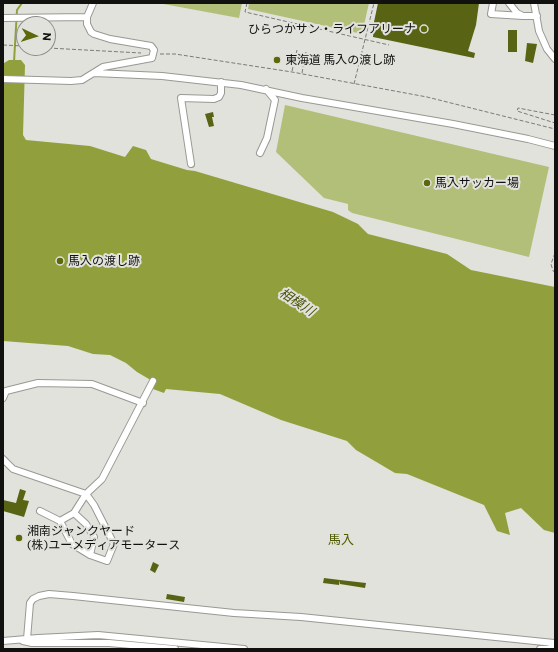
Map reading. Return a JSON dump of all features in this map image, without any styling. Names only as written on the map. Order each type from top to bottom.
[{"type":"street","points":[[3,79],[82,80],[104,67],[152,58],[154,50],[151,46],[110,39],[94,34],[89,30],[87,17],[93,3]]},
{"type":"street","points":[[492,3],[491,14],[537,16]]},
{"type":"street","points":[[508,3],[517,13],[523,16]]},
{"type":"street","points":[[534,3],[539,31],[547,48],[555,59]]},
{"type":"street","points":[[3,18],[87,17]]},
{"type":"street","points":[[94,73],[162,76],[221,82],[461,126],[528,139],[555,146]]},
{"type":"street","points":[[191,164],[181,98],[214,99],[219,97],[221,93],[221,82]]},
{"type":"street","points":[[260,153],[267,138],[274,100],[266,90]]},
{"type":"street","points":[[60,521],[74,514],[86,494],[102,479],[154,381]]},
{"type":"street","points":[[3,398],[6,391],[38,383],[92,384],[143,403]]},
{"type":"street","points":[[3,459],[13,469],[86,494],[94,505],[114,544],[107,561],[90,555],[72,544],[60,521],[40,511]]},
{"type":"street","points":[[74,514],[86,524],[94,537],[90,555]]},
{"type":"street","points":[[27,639],[30,603],[33,599],[39,596],[49,594],[234,613],[301,617],[554,644],[550,649],[540,649]]},
{"type":"street","points":[[3,641],[98,635],[244,649]]},
{"type":"street","points":[[16,640],[32,643],[109,643],[175,649]]},
{"type":"path","points":[[247,3],[245,12],[389,45]]},
{"type":"path","points":[[354,84],[374,3]]},
{"type":"path","points":[[3,45],[16,46]]},
{"type":"path","points":[[56,48],[175,54],[292,72],[427,97],[555,129]]},
{"type":"path","points":[[292,72],[297,50]]},
{"type":"path","points":[[302,74],[306,52]]},
{"type":"path","points":[[555,115],[518,108],[517,111],[555,123]]},
{"type":"path","points":[[555,253],[551,264],[553,271],[555,272]]},
{"type":"shaded area","points":[[158,3],[242,3],[239,18]]},
{"type":"shaded area","points":[[249,3],[369,3],[362,34],[248,9]]},
{"type":"shaded area","name":"馬入サッカー場","points":[[285,105],[549,167],[529,257],[352,213],[348,210],[348,204],[324,198],[276,152]]},
{"type":"water","name":"相模川","points":[[9,60],[21,60],[25,65],[23,135],[26,140],[90,146],[125,157],[133,146],[146,150],[151,159],[333,212],[358,224],[368,234],[447,254],[471,270],[555,287],[555,533],[544,530],[521,508],[505,513],[510,535],[497,531],[484,505],[407,474],[395,473],[356,450],[347,441],[281,420],[220,394],[166,389],[164,393],[153,389],[154,382],[137,372],[126,363],[110,355],[93,354],[68,346],[3,341],[4,63]]},
{"type":"building","name":"ひらつかサン・ライフアリーナ","points":[[378,3],[479,3],[476,25],[468,51],[475,53],[474,58],[373,37]]},
{"type":"building","points":[[508,30],[517,30],[517,52],[508,52]]},
{"type":"building","points":[[527,43],[537,44],[533,63],[525,61]]},
{"type":"building","points":[[213,112],[214,117],[212,117],[214,126],[209,127],[205,114]]},
{"type":"building","points":[[20,489],[26,491],[23,500],[29,501],[24,517],[3,511],[3,500],[16,503]]},
{"type":"building","points":[[153,562],[159,565],[155,573],[150,570]]},
{"type":"building","points":[[324,578],[340,580],[339,585],[323,583]]},
{"type":"building","points":[[340,580],[366,583],[365,588],[340,584]]},
{"type":"building","points":[[167,594],[185,597],[184,602],[166,599]]},
{"type":"waterway","points":[[14,62],[17,10],[22,3]]},
{"type":"place","name":"ひらつかサン・ライフアリーナ","points":[[424,29]]},
{"type":"place","name":"東海道 馬入の渡し跡","points":[[277,60]]},
{"type":"place","name":"馬入サッカー場","points":[[427,183]]},
{"type":"place","name":"馬入の渡し跡","points":[[60,261]]},
{"type":"place","name":"湘南ジャンクヤード (株)ユーメディアモータース","points":[[19,538]]},
{"type":"district","name":"馬入","points":[[341,540]]}]
